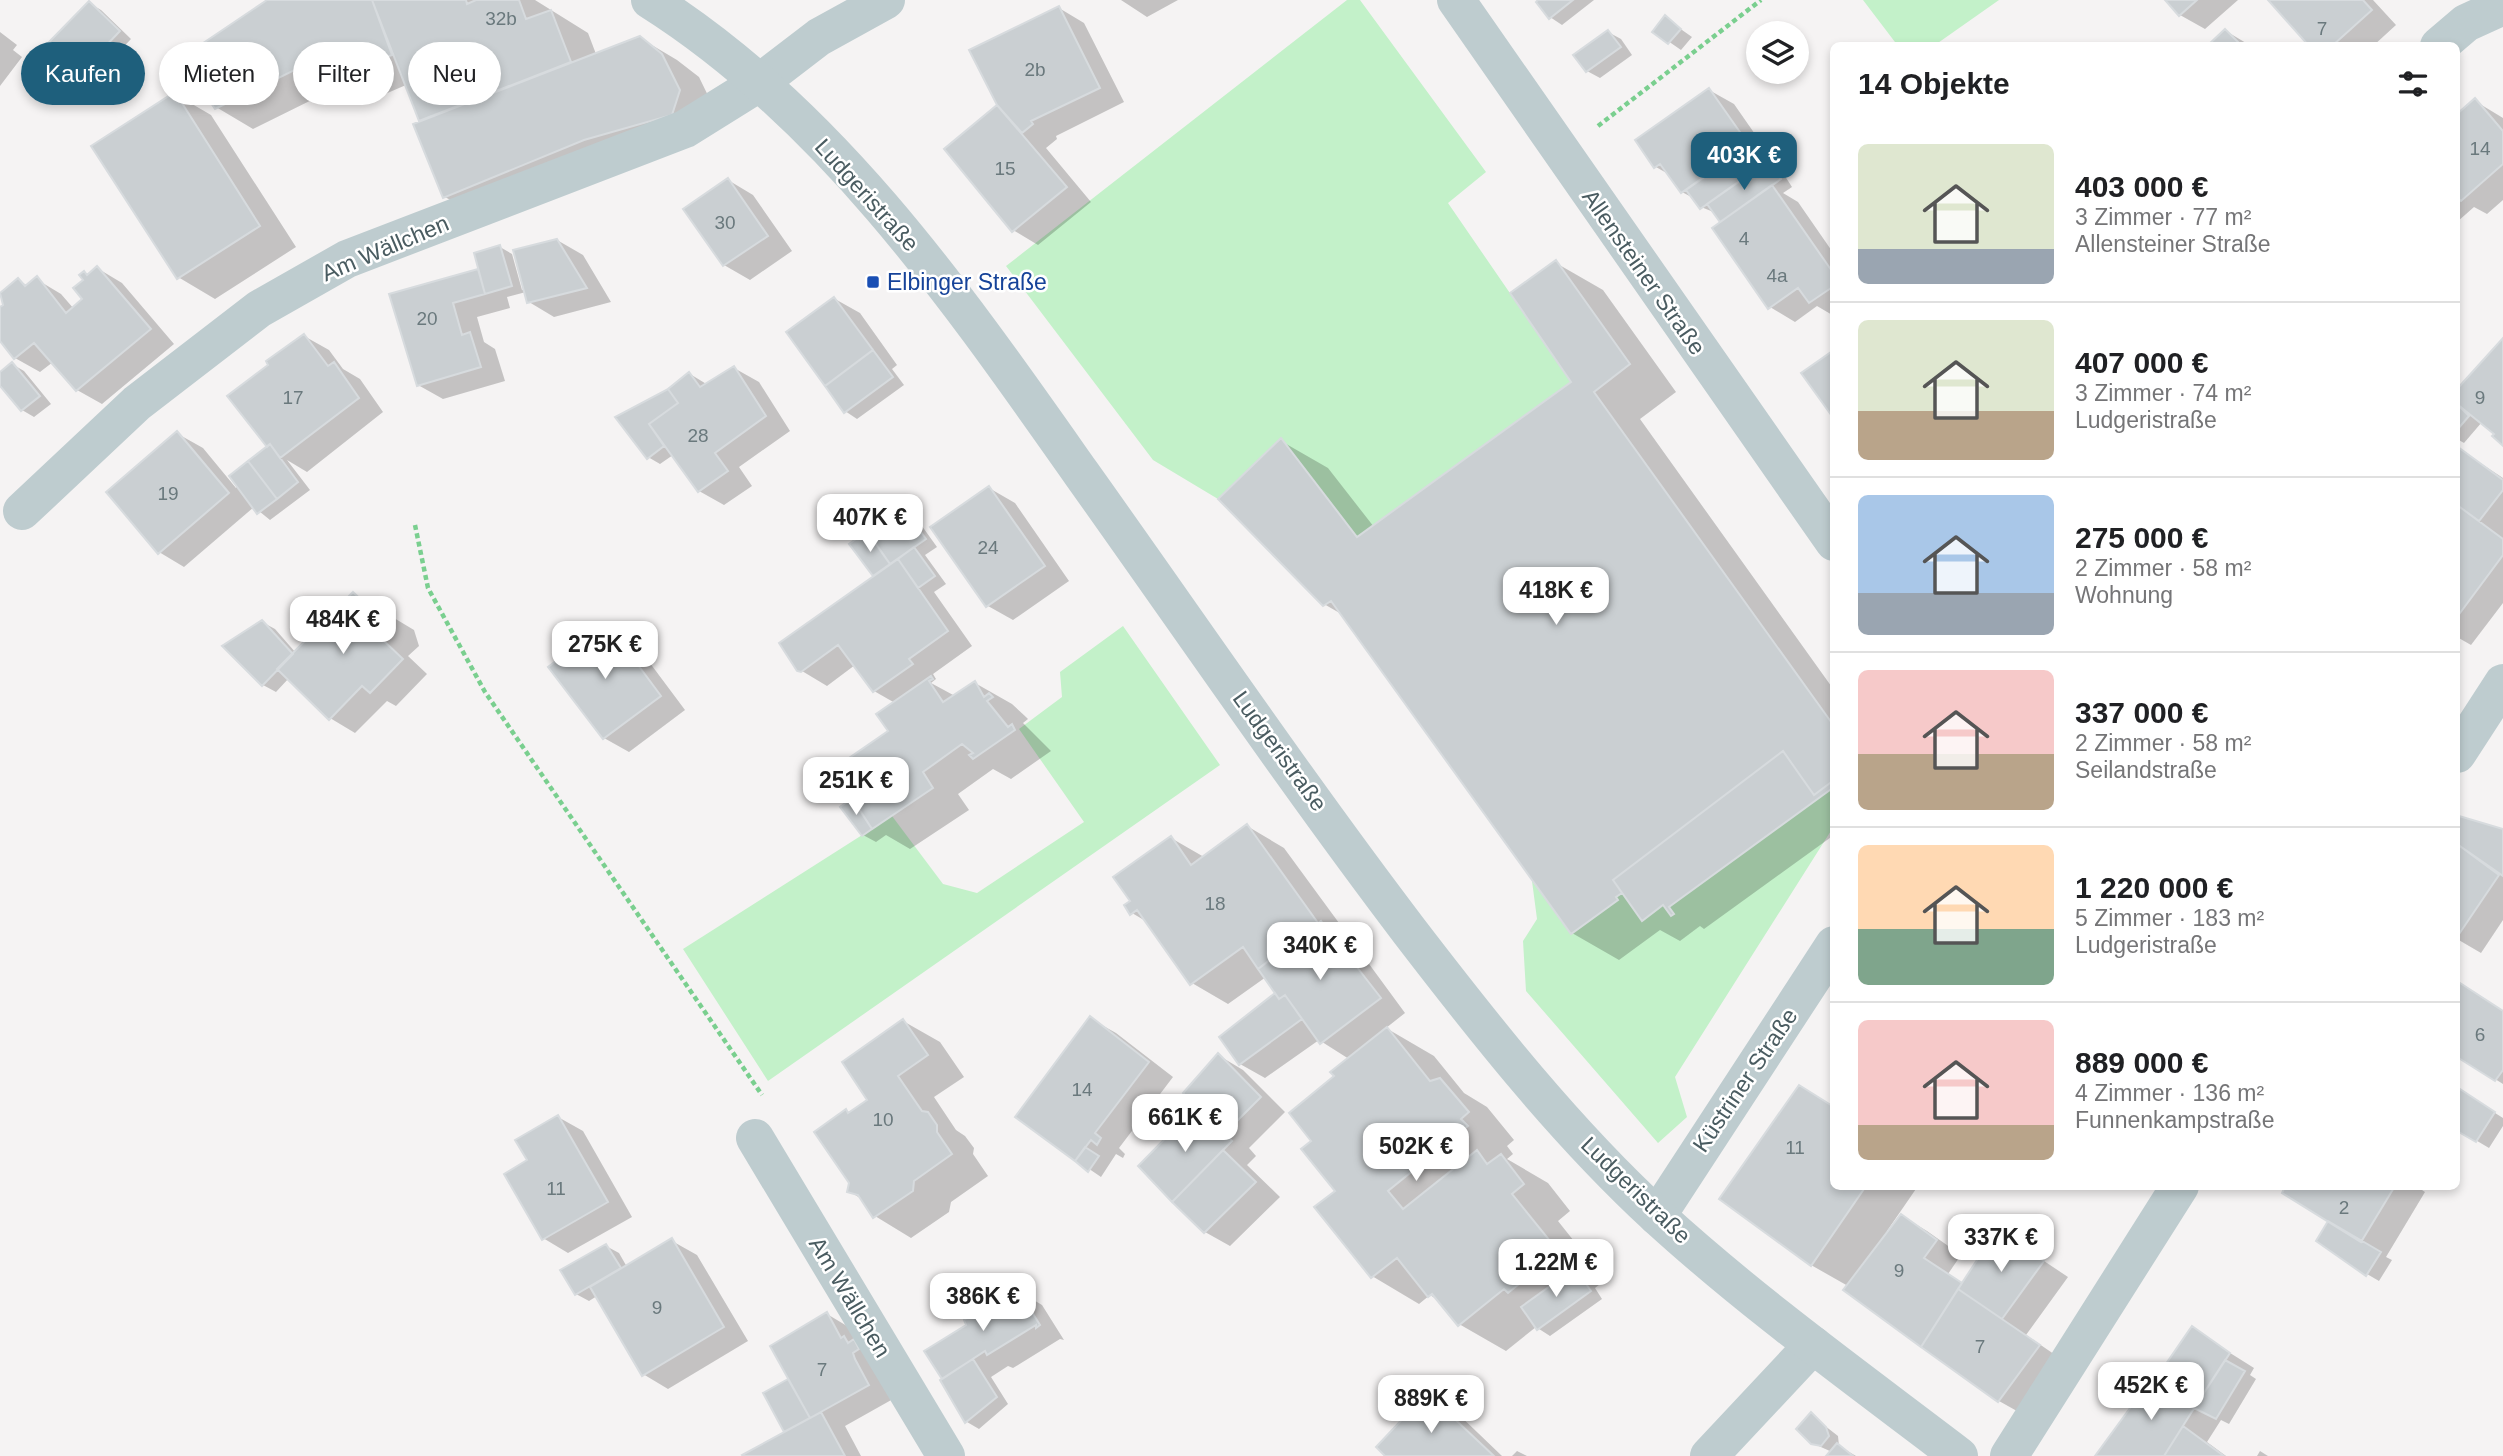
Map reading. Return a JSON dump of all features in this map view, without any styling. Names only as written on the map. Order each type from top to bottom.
[{"type":"street","name":"Ludgeristraße","points":[[650,0],[759,83],[824,144],[911,241],[1009,371],[1409,930],[1549,1104],[1657,1216],[1813,1345],[1959,1456]]},
{"type":"street","points":[[759,83],[819,37],[886,0]]},
{"type":"street","name":"Allensteiner Straße","points":[[1456,0],[1561,155],[1830,536]]},
{"type":"street","points":[[2445,42],[2466,23],[2503,6]]},
{"type":"street","name":"Am Wällchen","points":[[22,511],[137,403],[259,309],[347,259],[685,129],[759,83]]},
{"type":"street","points":[[2460,749],[2503,683]]},
{"type":"street","name":"Küstriner Straße","points":[[1657,1216],[1830,950]]},
{"type":"street","name":"Am Wällchen","points":[[755,1138],[946,1456]]},
{"type":"street","points":[[2009,1456],[2177,1190]]},
{"type":"street","points":[[1709,1456],[1813,1345]]},
{"type":"path","points":[[1561,155],[1761,0]]},
{"type":"path","points":[[415,525],[428,588],[485,692],[762,1092],[755,1138]]},
{"type":"green space","points":[[1347,0],[1360,0],[1486,172],[1448,203],[1571,382],[1357,537],[1281,439],[1218,499],[1153,460],[1006,266]]},
{"type":"green space","points":[[1863,0],[1999,0],[1939,42],[1895,42]]},
{"type":"green space","points":[[1123,626],[1220,765],[768,1081],[683,949],[892,816],[943,884],[977,893],[1084,822],[1019,729],[1062,697],[1060,672]]},
{"type":"green space","points":[[1830,790],[1830,832],[1675,1077],[1687,1117],[1658,1143],[1526,991],[1523,941],[1537,919],[1532,881],[1571,934],[1618,900],[1616,897],[1622,893],[1642,921],[1663,905],[1672,916],[1674,914],[1669,907]]},
{"type":"building","points":[[267,0],[372,0],[387,42],[293,42],[293,71],[279,78],[279,42],[205,42]]},
{"type":"building","points":[[372,0],[466,0],[467,4],[476,0],[519,0],[526,19],[551,10],[571,62],[501,89],[501,42],[408,42],[408,93],[394,57],[394,42],[388,42]]},
{"type":"building","points":[[1573,0],[1549,19],[1536,2]]},
{"type":"building","points":[[2165,0],[2197,0],[2179,16]]},
{"type":"building","points":[[2268,0],[2363,0],[2372,10],[2336,42],[2305,42]]},
{"type":"building","points":[[89,1],[120,31],[110,42],[49,42]]},
{"type":"building","points":[[1059,6],[1100,88],[1031,121],[1033,124],[1022,133],[997,105],[969,50]]},
{"type":"building","points":[[1665,15],[1681,29],[1668,44],[1652,32]]},
{"type":"building","points":[[2225,29],[2238,42],[2211,42]]},
{"type":"building","points":[[1608,30],[1621,47],[1586,72],[1573,55]]},
{"type":"building","points":[[640,36],[662,54],[680,90],[672,115],[584,140],[443,198],[413,124],[462,105],[501,105],[501,90]]},
{"type":"building","points":[[1709,88],[1749,145],[1681,193],[1660,164],[1654,168],[1635,140]]},
{"type":"building","points":[[2475,98],[2503,131],[2503,164],[2461,201],[2460,200],[2460,111]]},
{"type":"building","points":[[159,102],[159,105],[183,105],[260,226],[177,279],[91,146]]},
{"type":"building","points":[[413,105],[460,105],[419,121]]},
{"type":"building","points":[[997,105],[1067,187],[1012,232],[944,149]]},
{"type":"building","points":[[1743,150],[1757,169],[1700,209],[1686,190]]},
{"type":"building","points":[[1768,161],[1781,179],[1720,222],[1707,204]]},
{"type":"building","points":[[728,178],[768,236],[723,266],[683,209]]},
{"type":"building","points":[[1772,185],[1830,268],[1830,289],[1809,303],[1798,288],[1768,309],[1712,228]]},
{"type":"building","points":[[557,239],[587,288],[527,303],[513,250]]},
{"type":"building","points":[[500,245],[512,286],[485,294],[474,253]]},
{"type":"building","points":[[1556,260],[1630,364],[1594,392],[1830,720],[1830,783],[1814,795],[1783,751],[1613,880],[1622,893],[1616,897],[1618,900],[1571,934],[1331,601],[1323,606],[1218,499],[1281,438],[1357,537],[1571,382],[1510,293]]},
{"type":"building","points":[[97,266],[151,329],[76,391],[34,343],[14,359],[0,341],[0,307],[3,305],[0,293],[18,278],[25,286],[37,276],[66,313],[82,299],[73,288],[83,280],[79,275],[84,271],[87,275]]},
{"type":"building","points":[[478,269],[485,294],[453,303],[462,335],[470,332],[481,367],[417,386],[389,294]]},
{"type":"building","points":[[834,297],[873,350],[825,386],[786,332]]},
{"type":"building","points":[[304,334],[328,366],[334,362],[359,398],[280,458],[270,444],[267,447],[227,396],[268,365],[266,361]]},
{"type":"building","points":[[2503,338],[2503,446],[2492,436],[2494,434],[2460,406],[2460,386]]},
{"type":"building","points":[[873,350],[893,377],[844,413],[825,386]]},
{"type":"building","points":[[1830,353],[1830,413],[1801,373]]},
{"type":"building","points":[[12,362],[40,396],[21,411],[0,386],[0,372]]},
{"type":"building","points":[[734,366],[766,416],[715,453],[728,471],[698,492],[649,424],[678,403],[668,389],[689,372],[700,387]]},
{"type":"building","points":[[668,389],[678,403],[649,424],[664,446],[647,459],[615,417]]},
{"type":"building","points":[[2460,407],[2469,416],[2460,426]]},
{"type":"building","points":[[177,431],[229,493],[158,554],[106,492]]},
{"type":"building","points":[[270,444],[298,482],[277,499],[248,461]]},
{"type":"building","points":[[2460,448],[2503,480],[2503,490],[2479,521],[2460,507]]},
{"type":"building","points":[[248,461],[277,499],[257,514],[229,476]]},
{"type":"building","points":[[989,486],[1045,566],[986,607],[930,527]]},
{"type":"building","points":[[897,499],[926,539],[890,564],[861,523]]},
{"type":"building","points":[[2460,507],[2503,539],[2503,555],[2460,613]]},
{"type":"building","points":[[867,531],[890,564],[873,576],[849,544]]},
{"type":"building","points":[[914,547],[935,576],[918,588],[898,559]]},
{"type":"building","points":[[898,559],[948,631],[909,659],[913,664],[873,692],[838,645],[801,672],[797,671],[779,643]]},
{"type":"building","points":[[353,592],[373,611],[383,610],[392,617],[394,632],[384,641],[403,659],[370,693],[362,686],[329,720],[277,669]]},
{"type":"building","points":[[262,620],[293,654],[262,686],[222,646]]},
{"type":"building","points":[[607,623],[661,696],[603,739],[548,667]]},
{"type":"building","points":[[931,676],[933,679],[929,681],[943,702],[975,681],[984,697],[989,693],[993,697],[987,701],[1008,727],[1012,724],[1015,730],[973,759],[969,755],[973,753],[962,744],[923,772],[933,788],[872,829],[833,769],[888,731],[876,714]]},
{"type":"building","points":[[1783,751],[1814,795],[1830,783],[1830,790],[1669,907],[1674,914],[1671,916],[1663,905],[1642,921],[1613,880]]},
{"type":"building","points":[[852,798],[872,829],[862,836],[840,807]]},
{"type":"building","points":[[2460,816],[2503,829],[2503,876],[2460,846]]},
{"type":"building","points":[[1247,824],[1318,923],[1258,969],[1243,947],[1190,985],[1137,910],[1130,915],[1124,905],[1130,901],[1113,877],[1171,836],[1191,865]]},
{"type":"building","points":[[2460,846],[2499,875],[2460,933]]},
{"type":"building","points":[[1321,921],[1381,998],[1320,1044],[1285,995],[1279,999],[1258,969]]},
{"type":"building","points":[[2460,983],[2503,1011],[2503,1070],[2495,1081],[2460,1059]]},
{"type":"building","points":[[1275,993],[1279,999],[1285,995],[1302,1019],[1239,1065],[1219,1037]]},
{"type":"building","points":[[1090,1016],[1149,1062],[1095,1133],[1101,1138],[1097,1145],[1091,1140],[1075,1161],[1015,1117]]},
{"type":"building","points":[[903,1019],[928,1055],[898,1076],[922,1111],[928,1112],[937,1125],[937,1132],[952,1154],[914,1181],[913,1191],[873,1218],[858,1195],[847,1192],[849,1183],[814,1132],[846,1109],[848,1113],[867,1100],[842,1062]]},
{"type":"building","points":[[1387,1027],[1430,1081],[1440,1078],[1469,1112],[1461,1119],[1468,1126],[1388,1191],[1403,1209],[1477,1150],[1487,1164],[1501,1154],[1524,1184],[1512,1194],[1559,1252],[1508,1293],[1504,1289],[1458,1326],[1432,1294],[1428,1297],[1397,1258],[1371,1278],[1314,1207],[1335,1191],[1301,1149],[1311,1141],[1289,1113],[1334,1076],[1330,1072]]},
{"type":"building","points":[[1218,1053],[1261,1097],[1225,1133],[1183,1093]]},
{"type":"building","points":[[1799,1085],[1830,1104],[1830,1190],[1863,1190],[1811,1266],[1719,1199]]},
{"type":"building","points":[[2460,1089],[2495,1112],[2476,1142],[2460,1133]]},
{"type":"building","points":[[1198,1105],[1232,1141],[1172,1202],[1138,1166]]},
{"type":"building","points":[[558,1115],[608,1202],[542,1240],[504,1174],[527,1160],[515,1140]]},
{"type":"building","points":[[1085,1147],[1099,1156],[1088,1172],[1075,1161]]},
{"type":"building","points":[[1223,1150],[1256,1182],[1204,1233],[1172,1202]]},
{"type":"building","points":[[2283,1190],[2393,1190],[2361,1242],[2282,1193]]},
{"type":"building","points":[[1901,1214],[1937,1240],[1924,1258],[1962,1283],[1921,1347],[1843,1290]]},
{"type":"building","points":[[2328,1221],[2381,1252],[2366,1276],[2316,1241]]},
{"type":"building","points":[[1998,1228],[2044,1261],[2002,1319],[1958,1289]]},
{"type":"building","points":[[672,1238],[724,1327],[642,1376],[590,1287]]},
{"type":"building","points":[[606,1244],[621,1268],[575,1295],[560,1270]]},
{"type":"building","points":[[1575,1268],[1591,1291],[1537,1330],[1521,1307]]},
{"type":"building","points":[[1017,1288],[1040,1325],[987,1355],[985,1351],[942,1379],[924,1351],[966,1325],[964,1320]]},
{"type":"building","points":[[1958,1289],[2040,1345],[1998,1402],[1921,1347]]},
{"type":"building","points":[[827,1312],[841,1338],[844,1336],[848,1343],[854,1339],[859,1349],[853,1353],[869,1385],[810,1418],[770,1346]]},
{"type":"building","points":[[2192,1326],[2230,1353],[2198,1402],[2159,1374]]},
{"type":"building","points":[[973,1359],[997,1397],[965,1423],[940,1380]]},
{"type":"building","points":[[2225,1360],[2245,1371],[2216,1419],[2194,1408]]},
{"type":"building","points":[[2159,1374],[2198,1402],[2164,1456],[2095,1456],[2141,1393],[2145,1395]]},
{"type":"building","points":[[788,1379],[810,1418],[784,1432],[763,1393]]},
{"type":"building","points":[[1427,1393],[1494,1456],[1385,1456],[1376,1447]]},
{"type":"building","points":[[821,1412],[845,1456],[742,1455]]},
{"type":"building","points":[[1811,1412],[1826,1427],[1829,1436],[1821,1446],[1811,1444],[1796,1429]]},
{"type":"building","points":[[2183,1426],[2224,1456],[2164,1456]]},
{"type":"building","points":[[1837,1443],[1853,1456],[1826,1456]]},
{"type":"place","name":"Elbinger Straße","points":[[873,282]]}]
